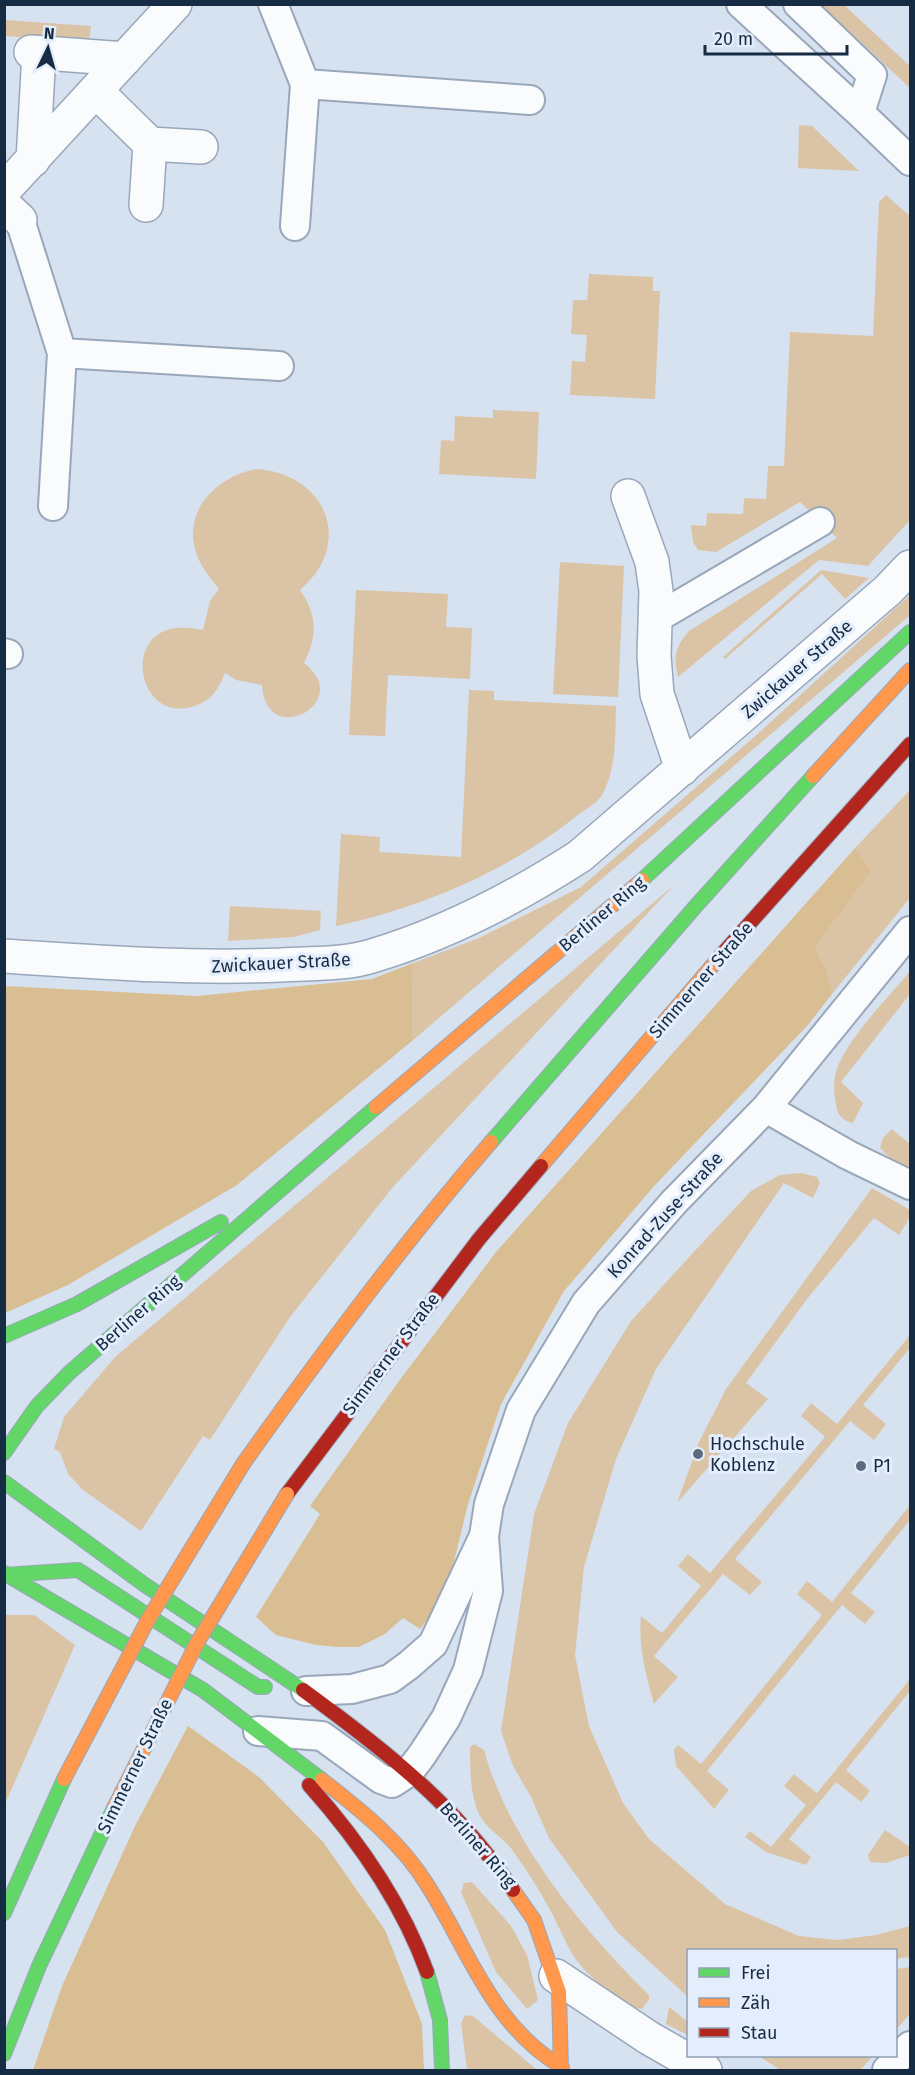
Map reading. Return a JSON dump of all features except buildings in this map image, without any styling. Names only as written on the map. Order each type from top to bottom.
[{"type":"street","points":[[33,160],[35,52],[105,53],[174,5]]},
{"type":"street","points":[[4,190],[96,91],[105,53]]},
{"type":"street","points":[[96,91],[150,144],[201,147]]},
{"type":"street","points":[[146,205],[150,144]]},
{"type":"street","points":[[628,496],[652,562],[656,591],[654,656],[657,694],[682,769]]},
{"type":"street","name":"Zwickauer Straße","points":[[4,956],[209,968],[328,963],[370,957],[469,920],[535,886],[580,856],[888,590],[910,567]]},
{"type":"street","name":"Berliner Ring","points":[[4,1453],[37,1406],[69,1373],[657,867],[910,632]]},
{"type":"street","points":[[4,1913],[64,1779],[104,1697],[152,1608],[243,1464],[335,1336],[425,1218],[695,907],[910,670]]},
{"type":"street","name":"Simmerner Straße","points":[[4,2054],[39,1966],[196,1643],[287,1494],[479,1239],[732,943],[910,744]]},
{"type":"street","name":"Berliner Ring","points":[[4,1336],[77,1304],[285,1185]]},
{"type":"street","name":"Berliner Ring","points":[[4,1482],[104,1557],[300,1688],[410,1772],[460,1821],[518,1890],[540,1933],[556,1976],[568,2069]]},
{"type":"street","points":[[7,1554],[5,1574],[78,1570],[258,1687],[300,1688]]},
{"type":"street","name":"Berliner Ring","points":[[5,1574],[203,1690],[365,1813],[397,1845],[428,1885],[474,1971],[500,2011],[520,2036],[540,2054],[568,2069]]},
{"type":"street","name":"Berliner Ring","points":[[258,1731],[320,1797],[382,1882],[409,1928],[440,2019],[442,2070]]},
{"type":"street","points":[[556,1976],[649,2038],[705,2070]]},
{"type":"lane","points":[[273,4],[304,84],[295,226]]},
{"type":"lane","points":[[741,4],[910,161]]},
{"type":"lane","points":[[798,4],[872,75],[860,113]]},
{"type":"lane","points":[[304,84],[530,100]]},
{"type":"lane","points":[[12,212],[62,353],[53,506]]},
{"type":"lane","points":[[62,353],[279,366]]},
{"type":"lane","points":[[655,619],[820,522]]},
{"type":"lane","name":"Konrad-Zuse-Straße","points":[[410,1772],[446,1718],[468,1670],[488,1591],[484,1536],[489,1504],[521,1410],[586,1303],[674,1202],[766,1108],[910,931]]},
{"type":"lane","points":[[766,1108],[848,1155],[910,1185]]},
{"type":"lane","name":"Konrad-Zuse-Straße","points":[[300,1688],[352,1689],[390,1679],[409,1665],[433,1644],[484,1536]]},
{"type":"lane","points":[[258,1731],[322,1736],[381,1779],[392,1783],[410,1772]]},
{"type":"lane","points":[[887,2070],[910,2046]]},
{"type":"shaded area","points":[[821,5],[844,5],[910,66],[910,88]]},
{"type":"shaded area","points":[[4,20],[91,26],[89,42],[5,36]]},
{"type":"shaded area","points":[[799,125],[812,126],[859,171],[798,168]]},
{"type":"shaded area","points":[[886,195],[910,216],[910,520],[868,566],[819,560],[678,677],[676,652],[689,631],[837,538],[800,502],[716,552],[698,550],[693,542],[691,525],[706,526],[707,513],[743,514],[744,498],[766,499],[768,466],[784,466],[790,332],[873,336],[879,202]]},
{"type":"shaded area","points":[[589,274],[653,277],[653,291],[660,291],[655,399],[570,395],[572,361],[585,362],[587,335],[571,334],[573,300],[587,300]]},
{"type":"shaded area","points":[[493,410],[539,412],[536,479],[439,474],[441,440],[454,441],[455,416],[493,418]]},
{"type":"shaded area","points":[[257,469],[281,474],[301,483],[315,497],[325,514],[329,532],[326,552],[317,572],[300,590],[310,608],[314,625],[312,644],[304,663],[317,678],[320,692],[314,705],[304,713],[290,717],[277,715],[267,704],[262,685],[236,680],[225,673],[220,685],[209,699],[191,707],[171,707],[156,699],[146,684],[143,667],[146,649],[157,635],[175,628],[203,630],[210,601],[219,589],[197,555],[193,534],[195,520],[200,507],[218,486],[243,472]]},
{"type":"shaded area","points":[[560,562],[624,566],[618,697],[553,694]]},
{"type":"shaded area","points":[[821,570],[869,578],[845,599],[822,574],[725,659],[723,657]]},
{"type":"shaded area","points":[[356,590],[448,594],[446,627],[472,628],[470,679],[388,675],[385,736],[349,735]]},
{"type":"shaded area","points":[[910,595],[909,616],[412,1041],[413,963],[479,938],[581,887],[761,731]]},
{"type":"shaded area","points":[[469,690],[494,691],[494,700],[616,706],[613,763],[602,795],[548,837],[520,855],[461,886],[367,919],[336,926],[341,834],[380,837],[379,852],[461,857]]},
{"type":"shaded area","points":[[910,790],[910,898],[832,994],[827,971],[815,947],[870,871],[855,848]]},
{"type":"shaded area","points":[[855,848],[871,871],[815,947],[827,971],[832,994],[808,1025],[656,1184],[564,1291],[501,1404],[468,1504],[450,1578],[435,1610],[420,1629],[403,1618],[385,1634],[359,1647],[316,1645],[276,1635],[256,1617],[320,1514],[310,1506],[399,1381],[496,1252]]},
{"type":"shaded area","points":[[673,886],[393,1187],[290,1317],[210,1440],[203,1436],[141,1531],[83,1490],[68,1474],[60,1452],[54,1449],[64,1417],[115,1357]]},
{"type":"shaded area","points":[[230,906],[321,911],[320,930],[294,937],[228,941]]},
{"type":"shaded area","points":[[413,963],[412,1041],[237,1185],[68,1285],[5,1313],[5,986],[196,996],[372,979]]},
{"type":"shaded area","points":[[910,971],[910,994],[841,1082],[863,1103],[853,1123],[849,1122],[839,1114],[835,1096],[835,1076],[841,1060],[868,1020]]},
{"type":"shaded area","points":[[892,1129],[910,1144],[910,1169],[896,1164],[880,1148],[883,1138]]},
{"type":"shaded area","points":[[801,1173],[817,1177],[820,1183],[813,1198],[784,1183],[656,1369],[616,1459],[584,1567],[575,1655],[589,1726],[623,1803],[649,1839],[725,1904],[799,1936],[838,1940],[876,1935],[910,1926],[910,1957],[897,1959],[897,1949],[687,1949],[687,1996],[617,1932],[549,1838],[531,1797],[513,1766],[501,1731],[534,1514],[568,1423],[631,1321],[751,1191],[780,1175]]},
{"type":"shaded area","points":[[872,1188],[910,1210],[910,1217],[899,1235],[874,1218],[807,1299],[746,1383],[768,1399],[677,1503],[699,1442],[726,1389]]},
{"type":"shaded area","points":[[910,1335],[910,1348],[863,1405],[886,1424],[874,1440],[850,1421],[735,1559],[762,1582],[750,1595],[723,1574],[654,1656],[678,1677],[654,1704],[642,1649],[641,1616],[662,1633],[701,1586],[678,1566],[688,1554],[710,1573],[825,1437],[801,1416],[811,1403],[837,1424]]},
{"type":"shaded area","points":[[910,1505],[910,1520],[851,1593],[875,1612],[865,1624],[842,1605],[707,1771],[729,1790],[714,1809],[676,1766],[674,1750],[678,1745],[701,1764],[822,1615],[797,1594],[807,1581],[832,1602]]},
{"type":"shaded area","points":[[5,1615],[34,1615],[75,1645],[5,1804]]},
{"type":"shaded area","points":[[910,1679],[910,1691],[846,1770],[870,1791],[861,1802],[836,1782],[789,1839],[811,1857],[806,1865],[766,1852],[745,1837],[750,1831],[771,1847],[806,1805],[784,1786],[794,1774],[817,1793]]},
{"type":"shaded area","points":[[188,1726],[259,1777],[323,1842],[385,1930],[422,2024],[424,2070],[33,2070],[62,1986],[135,1826]]},
{"type":"shaded area","points":[[474,1744],[484,1750],[511,1818],[551,1882],[599,1942],[649,1995],[649,2000],[642,2009],[623,2001],[584,1969],[570,1949],[526,1869],[509,1846],[482,1819],[476,1806],[471,1781],[470,1747]]},
{"type":"shaded area","points":[[885,1830],[910,1847],[910,1855],[886,1863],[870,1862],[868,1855]]},
{"type":"shaded area","points":[[472,1882],[511,1926],[527,1955],[538,2000],[527,2009],[496,1972],[461,1892],[464,1883]]},
{"type":"shaded area","points":[[910,1967],[910,2014],[897,2029],[897,1969]]},
{"type":"shaded area","points":[[669,2007],[687,2021],[687,2034],[666,2024]]},
{"type":"shaded area","points":[[465,2015],[473,2016],[537,2070],[467,2070],[461,2023]]},
{"type":"shaded area","points":[[760,2057],[872,2057],[860,2070],[780,2070]]},
{"type":"traffic: fast","points":[[642,880],[910,632]]},
{"type":"traffic: fast","points":[[491,1142],[695,907],[813,776]]},
{"type":"traffic: fast","points":[[4,1453],[37,1406],[69,1373],[376,1107]]},
{"type":"traffic: fast","points":[[4,1336],[77,1304],[221,1222]]},
{"type":"traffic: fast","points":[[4,1482],[145,1585],[303,1690]]},
{"type":"traffic: fast","points":[[4,1575],[78,1570],[258,1687],[265,1687]]},
{"type":"traffic: fast","points":[[4,1573],[203,1690],[322,1780]]},
{"type":"traffic: fast","points":[[4,1913],[64,1779]]},
{"type":"traffic: fast","points":[[4,2054],[39,1966],[114,1808]]},
{"type":"traffic: fast","points":[[427,1972],[440,2020],[442,2070]]},
{"type":"traffic: slow","points":[[813,776],[910,670]]},
{"type":"traffic: slow","points":[[376,1107],[642,880]]},
{"type":"traffic: slow","points":[[541,1166],[724,952]]},
{"type":"traffic: slow","points":[[243,1464],[363,1300],[491,1142]]},
{"type":"traffic: slow","points":[[64,1779],[149,1618],[243,1464]]},
{"type":"traffic: slow","points":[[114,1808],[197,1643],[287,1494]]},
{"type":"traffic: slow","points":[[322,1780],[394,1842],[418,1870],[500,2009],[517,2031],[562,2067]]},
{"type":"traffic: slow","points":[[513,1890],[534,1920],[559,1992],[561,2070]]},
{"type":"traffic: jam","points":[[724,952],[910,744]]},
{"type":"traffic: jam","points":[[287,1494],[479,1239],[541,1166]]},
{"type":"traffic: jam","points":[[303,1690],[390,1757],[444,1806],[469,1832],[513,1890]]},
{"type":"traffic: jam","points":[[309,1785],[345,1828],[377,1873],[405,1921],[427,1972]]},
{"type":"place","name":"Hochschule Koblenz","points":[[698,1454]]},
{"type":"place","name":"P1","points":[[861,1466]]}]
